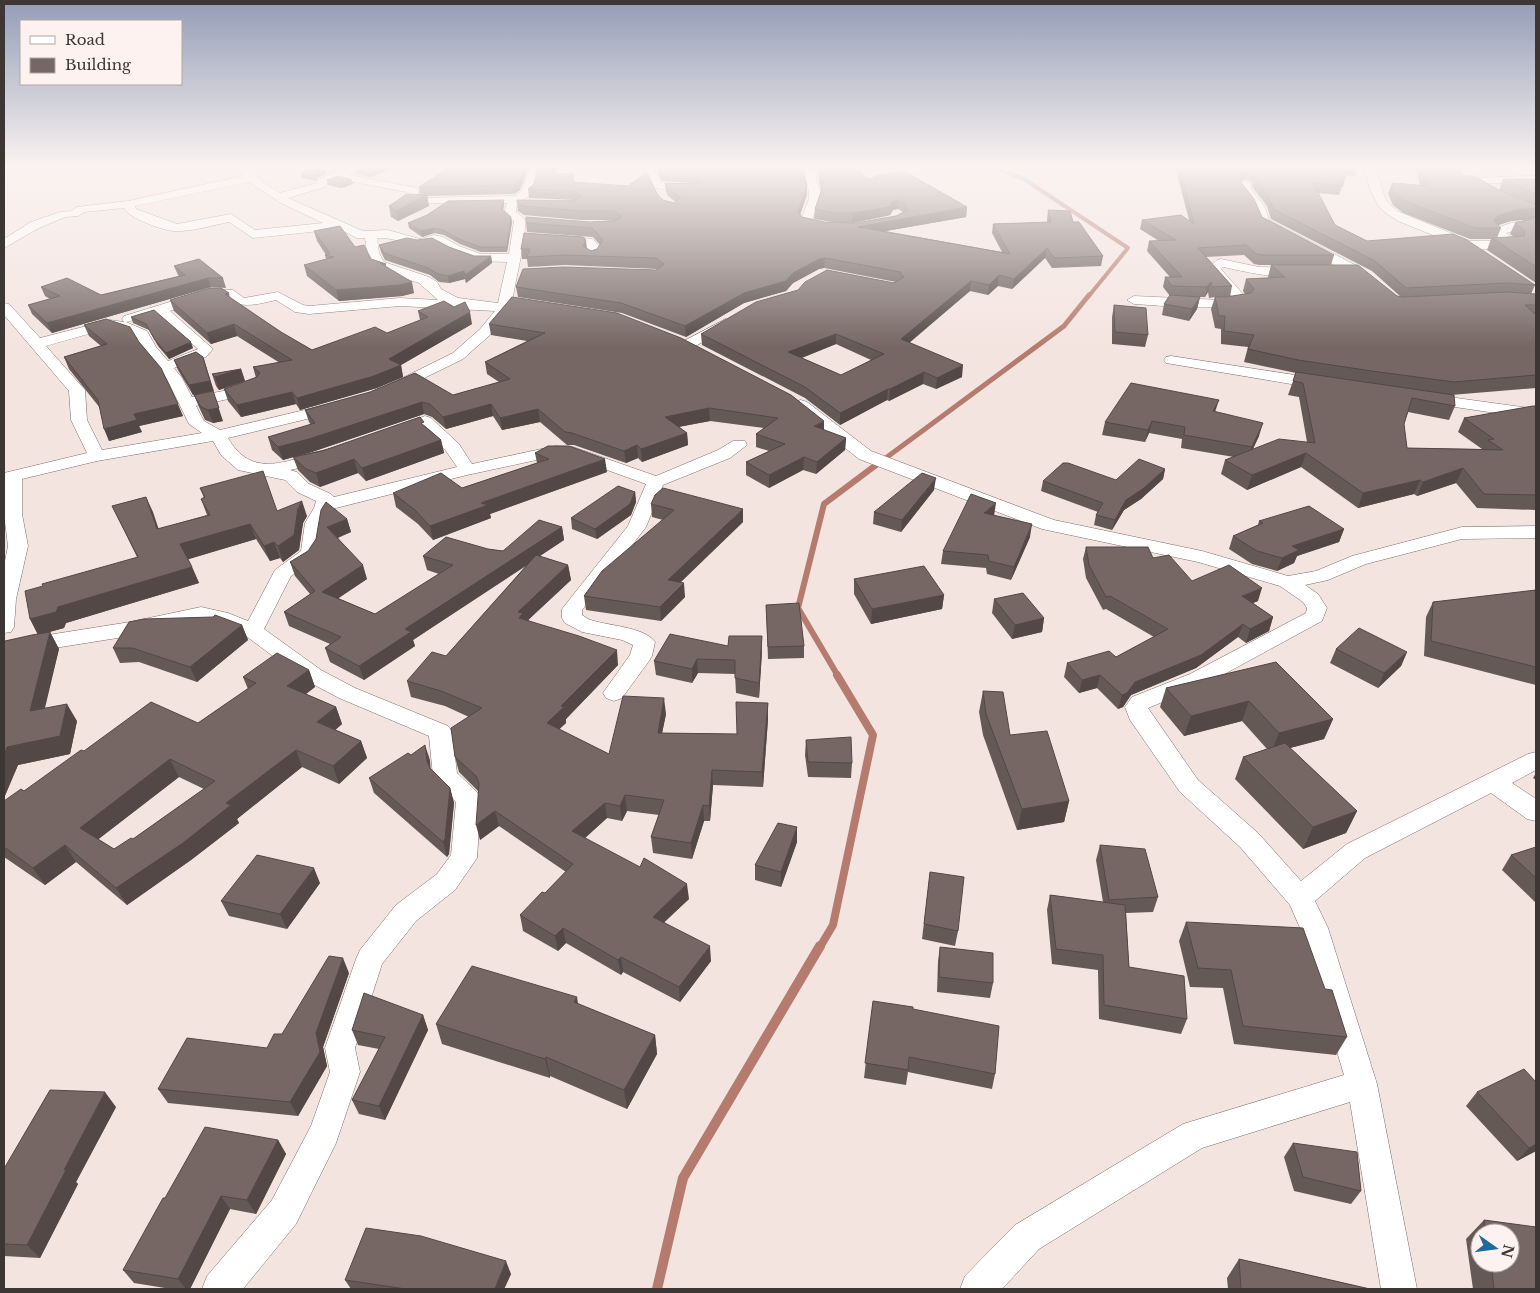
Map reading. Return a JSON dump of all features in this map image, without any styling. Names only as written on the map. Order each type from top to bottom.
[{"type":"street","points":[[4,244],[33,226]]},
{"type":"street","points":[[171,226],[176,228],[185,226]]},
{"type":"street","points":[[242,226],[253,234],[333,226]]},
{"type":"street","points":[[344,226],[361,235],[388,234],[420,243],[434,239],[439,240],[455,250],[480,258],[514,258]]},
{"type":"street","points":[[371,236],[399,226]]},
{"type":"street","points":[[382,392],[401,386],[458,356],[485,332],[504,305],[504,295],[515,274],[514,258],[523,237],[524,226]]},
{"type":"street","points":[[828,226],[847,230]]},
{"type":"street","points":[[1272,226],[1361,274],[1324,271]]},
{"type":"street","points":[[1421,226],[1468,245],[1483,256]]},
{"type":"street","points":[[1468,245],[1513,244],[1497,232],[1516,226]]},
{"type":"street","points":[[371,236],[373,253],[379,265],[424,280],[432,285],[434,291],[444,298],[468,305]]},
{"type":"street","points":[[546,239],[588,242],[596,250],[592,254]]},
{"type":"street","points":[[1134,300],[1222,304],[1242,301],[1214,268],[1221,263],[1259,271],[1306,272]]},
{"type":"street","points":[[36,344],[161,310],[191,298],[212,293],[228,293],[235,299],[243,302],[278,296],[300,309],[309,310],[400,302],[468,305],[522,303]]},
{"type":"street","points":[[4,307],[77,390],[79,420],[98,456]]},
{"type":"street","points":[[161,310],[206,349],[201,354],[183,362],[165,367]]},
{"type":"street","points":[[704,354],[682,343],[735,317]]},
{"type":"street","points":[[110,324],[120,325],[142,334],[150,349],[174,378],[197,424],[218,435],[227,452],[244,466],[291,476],[303,488],[325,498],[325,505],[314,523],[311,550],[306,557],[287,567],[253,630]]},
{"type":"street","points":[[1171,360],[1338,386]]},
{"type":"street","points":[[187,403],[227,395],[254,385]]},
{"type":"street","points":[[1414,397],[1536,414]]},
{"type":"street","points":[[789,399],[865,455],[1049,525],[1202,558],[1287,582],[1311,598],[1317,608],[1315,616],[1198,679],[1140,702],[1136,707],[1138,714],[1189,786],[1249,840],[1300,898],[1314,928],[1362,1084],[1399,1289]]},
{"type":"street","points":[[4,627],[6,599],[18,546],[8,477],[98,456],[218,435],[345,404]]},
{"type":"street","points":[[380,438],[425,421],[452,448],[467,470]]},
{"type":"street","points":[[325,505],[467,470],[555,451],[572,452],[656,482],[724,454],[739,445]]},
{"type":"street","points":[[270,470],[339,452]]},
{"type":"street","points":[[614,693],[640,656],[644,642],[634,636],[582,626],[572,618],[572,609],[637,527],[656,482]]},
{"type":"street","points":[[1287,582],[1321,576],[1359,560],[1462,533],[1536,532]]},
{"type":"street","points":[[4,649],[130,630],[201,613],[221,618],[253,630],[313,675],[346,693],[440,732],[445,776],[469,798],[464,858],[446,882],[406,913],[370,959],[340,1048],[345,1072],[321,1141],[284,1212],[220,1289]]},
{"type":"street","points":[[1300,898],[1356,851],[1536,760]]},
{"type":"street","points":[[1493,782],[1536,812]]},
{"type":"street","points":[[978,1289],[1027,1236],[1194,1136],[1362,1084]]},
{"type":"building","points":[[340,226],[355,247],[364,245],[371,259],[386,264],[380,263],[412,282],[399,285],[336,290],[304,265],[334,257],[325,255],[330,253],[314,231]]},
{"type":"building","points":[[413,226],[510,226],[507,247],[480,247],[443,230],[433,228],[421,231]]},
{"type":"building","points":[[570,226],[862,226],[858,227],[1010,254],[994,226],[1082,226],[1103,256],[1054,258],[1047,248],[1014,279],[999,275],[989,285],[971,281],[901,339],[963,365],[937,378],[924,372],[840,413],[805,387],[701,334],[756,302],[798,290],[805,282],[827,270],[894,283],[904,277],[900,272],[825,258],[819,259],[793,273],[786,281],[744,293],[685,326],[621,303],[516,287],[523,269],[564,267],[656,270],[664,264],[656,258],[564,255],[527,257],[530,249],[521,249],[524,233],[583,237],[586,240],[583,246],[591,251],[597,249],[603,240],[592,228]],"holes":[[[836,334],[884,354],[841,375],[788,352]]]},
{"type":"building","points":[[1153,226],[1280,226],[1334,255],[1262,255],[1256,254],[1246,245],[1198,248],[1232,286],[1212,287],[1211,282],[1207,287],[1172,286],[1165,277],[1182,277],[1149,241],[1176,240]]},
{"type":"building","points":[[1307,226],[1338,226],[1367,241],[1453,234],[1467,240],[1535,285],[1506,283],[1406,288],[1375,261]]},
{"type":"building","points":[[1471,226],[1499,226],[1501,228]]},
{"type":"building","points":[[1519,226],[1536,226],[1536,267],[1492,238],[1524,236],[1525,231]]},
{"type":"building","points":[[407,238],[417,240],[432,238],[449,247],[474,256],[491,256],[465,275],[464,271],[448,276],[384,253],[379,245]]},
{"type":"building","points":[[199,259],[223,278],[208,278],[47,323],[28,305],[60,296],[41,287],[67,278],[101,295],[185,275],[174,266]]},
{"type":"building","points":[[1271,265],[1358,265],[1397,296],[1403,297],[1507,292],[1536,294],[1536,305],[1525,305],[1536,315],[1536,375],[1454,382],[1298,360],[1248,349],[1254,335],[1224,331],[1225,316],[1219,316],[1215,297],[1251,293],[1254,289],[1246,279],[1285,277]]},
{"type":"building","points":[[210,288],[221,288],[229,293],[225,294],[281,332],[312,350],[375,327],[387,333],[428,317],[418,311],[444,301],[454,307],[465,302],[470,312],[389,359],[401,365],[374,376],[297,398],[292,392],[237,405],[224,389],[257,377],[260,373],[253,367],[292,360],[234,324],[207,333],[170,300]]},
{"type":"building","points":[[1170,295],[1200,297],[1192,309],[1164,304]]},
{"type":"building","points":[[512,297],[617,313],[681,338],[791,395],[824,421],[814,426],[846,438],[817,462],[804,457],[769,475],[746,462],[785,444],[756,434],[778,418],[709,408],[665,417],[687,433],[641,449],[637,445],[624,451],[565,432],[538,409],[500,418],[491,404],[443,417],[430,404],[422,402],[309,439],[278,447],[268,437],[315,423],[305,410],[370,392],[415,373],[453,395],[510,379],[485,362],[545,333],[489,324]]},
{"type":"building","points":[[1114,305],[1146,308],[1148,335],[1115,332]]},
{"type":"building","points":[[154,310],[191,342],[166,353],[155,340],[146,324],[131,317]]},
{"type":"building","points":[[106,319],[130,327],[139,342],[161,368],[178,404],[134,414],[137,420],[104,429],[98,400],[64,357],[107,344],[84,325]]},
{"type":"building","points":[[196,352],[203,357],[210,381],[189,385],[174,360]]},
{"type":"building","points":[[241,369],[215,377],[212,374]]},
{"type":"building","points":[[1296,372],[1454,395],[1455,406],[1412,398],[1404,424],[1407,448],[1503,450],[1488,440],[1494,439],[1464,418],[1536,406],[1536,495],[1484,494],[1463,468],[1423,482],[1420,480],[1363,493],[1306,453],[1252,475],[1225,460],[1279,439],[1315,443],[1303,383],[1293,381]]},
{"type":"building","points":[[1131,383],[1219,400],[1213,411],[1263,423],[1252,447],[1184,435],[1185,427],[1152,421],[1148,430],[1105,422]]},
{"type":"building","points":[[213,391],[219,408],[208,410],[201,407],[194,395]]},
{"type":"building","points":[[420,417],[424,422],[421,423],[441,440],[362,468],[354,459],[316,473],[306,469],[293,457],[322,451]]},
{"type":"building","points":[[548,446],[569,446],[605,459],[481,503],[488,505],[430,526],[415,510],[393,493],[441,473],[462,488],[549,459],[535,453]]},
{"type":"building","points":[[1139,459],[1165,469],[1144,488],[1126,500],[1115,520],[1096,515],[1103,503],[1043,481],[1063,463],[1068,463],[1116,480]]},
{"type":"building","points":[[263,471],[277,511],[302,501],[298,508],[294,535],[278,546],[274,542],[264,546],[250,524],[180,544],[192,567],[58,607],[56,612],[30,619],[25,591],[43,586],[42,584],[138,557],[112,506],[146,497],[157,529],[210,515],[201,499],[205,497],[200,488]]},
{"type":"building","points":[[922,473],[936,478],[902,520],[874,512]]},
{"type":"building","points":[[618,486],[635,492],[630,504],[595,529],[571,518]]},
{"type":"building","points":[[663,488],[743,509],[668,580],[684,583],[660,607],[584,596],[602,571],[674,510],[651,504],[655,495]]},
{"type":"building","points":[[971,494],[996,503],[984,513],[1032,524],[1014,567],[989,561],[988,555],[943,551]]},
{"type":"building","points":[[326,502],[347,519],[327,527],[363,565],[322,592],[375,614],[453,565],[423,556],[446,537],[488,549],[503,551],[539,520],[562,527],[405,629],[411,632],[359,666],[325,648],[341,637],[284,612],[315,591],[290,562],[308,551],[316,539],[321,510]]},
{"type":"building","points":[[1309,506],[1344,529],[1292,546],[1299,550],[1282,558],[1257,551],[1233,536],[1263,523],[1259,521]]},
{"type":"building","points":[[1086,547],[1148,547],[1153,558],[1169,555],[1192,581],[1229,565],[1262,588],[1242,596],[1273,617],[1250,629],[1243,624],[1201,655],[1135,682],[1127,693],[1122,695],[1100,675],[1082,680],[1067,663],[1109,651],[1116,657],[1168,629],[1110,596],[1106,597],[1089,565]]},
{"type":"building","points":[[536,555],[568,565],[518,612],[523,613],[519,618],[579,636],[617,650],[561,706],[564,707],[547,723],[609,754],[623,696],[664,698],[658,733],[737,734],[736,702],[768,703],[762,772],[712,770],[709,806],[703,805],[691,843],[651,837],[664,800],[625,795],[620,806],[605,803],[572,831],[640,867],[644,858],[687,884],[653,917],[710,946],[679,987],[621,957],[618,960],[563,928],[555,936],[520,915],[573,864],[495,811],[476,825],[479,783],[476,776],[455,757],[451,728],[482,708],[441,691],[407,681],[432,652],[446,656]]},
{"type":"building","points":[[924,566],[944,595],[872,609],[854,579]]},
{"type":"building","points":[[1536,590],[1536,667],[1431,641],[1433,602]]},
{"type":"building","points":[[1023,593],[1044,618],[1015,625],[994,599]]},
{"type":"building","points":[[799,603],[804,646],[768,647],[766,605]]},
{"type":"building","points":[[215,615],[242,625],[190,667],[132,648],[113,648],[129,622],[144,619],[213,617]]},
{"type":"building","points":[[1359,628],[1407,652],[1384,673],[1336,649]]},
{"type":"building","points":[[50,632],[30,711],[67,704],[60,736],[7,747],[4,756],[5,641]]},
{"type":"building","points":[[670,634],[728,646],[729,636],[762,636],[759,683],[735,678],[735,660],[697,659],[692,669],[654,661]]},
{"type":"building","points":[[277,653],[309,670],[287,686],[336,707],[317,722],[361,741],[333,766],[296,750],[226,803],[231,805],[183,843],[116,888],[65,845],[33,868],[4,847],[4,801],[21,789],[24,791],[81,750],[84,751],[151,702],[198,723],[256,683],[243,677]],"holes":[[[170,759],[215,781],[133,839],[131,838],[114,849],[80,828]]]},
{"type":"building","points":[[1276,662],[1333,719],[1279,733],[1249,701],[1191,716],[1166,688]]},
{"type":"building","points":[[983,691],[1003,692],[1010,735],[1047,731],[1069,801],[1022,809],[986,714]]},
{"type":"building","points":[[851,737],[852,763],[808,762],[806,740]]},
{"type":"building","points":[[1285,743],[1357,811],[1313,827],[1243,757]]},
{"type":"building","points":[[425,745],[430,768],[450,788],[445,839],[443,842],[369,778],[408,753],[411,755]]},
{"type":"building","points":[[778,823],[797,827],[781,872],[755,865]]},
{"type":"building","points":[[1100,845],[1145,849],[1158,897],[1109,900]]},
{"type":"building","points":[[1536,847],[1536,878],[1511,855]]},
{"type":"building","points":[[257,855],[314,868],[280,914],[221,901]]},
{"type":"building","points":[[930,872],[964,877],[958,931],[924,924]]},
{"type":"building","points":[[1050,895],[1125,905],[1129,967],[1184,976],[1187,1019],[1104,1005],[1103,955],[1056,949]]},
{"type":"building","points":[[1186,922],[1303,928],[1325,989],[1332,990],[1347,1037],[1243,1026],[1231,970],[1198,968]]},
{"type":"building","points":[[940,947],[993,953],[993,983],[939,977]]},
{"type":"building","points":[[329,956],[343,958],[316,1033],[320,1052],[290,1102],[158,1089],[187,1038],[267,1048],[274,1034],[282,1034]]},
{"type":"building","points":[[472,966],[577,997],[574,1002],[655,1035],[624,1090],[546,1057],[545,1059],[436,1024]]},
{"type":"building","points":[[364,993],[423,1015],[379,1106],[352,1100],[385,1037],[352,1030]]},
{"type":"building","points":[[873,1001],[913,1007],[913,1009],[999,1026],[995,1074],[909,1057],[908,1070],[865,1063]]},
{"type":"building","points":[[1524,1069],[1536,1082],[1536,1144],[1529,1148],[1477,1092]]},
{"type":"building","points":[[50,1090],[105,1092],[27,1245],[4,1244],[4,1167]]},
{"type":"building","points":[[205,1127],[278,1140],[247,1200],[221,1196],[178,1279],[123,1270],[163,1198],[165,1198]]},
{"type":"building","points":[[1293,1143],[1357,1152],[1361,1191],[1303,1177]]},
{"type":"building","points":[[1484,1220],[1506,1223],[1484,1223]]},
{"type":"building","points":[[1520,1225],[1536,1227],[1536,1289],[1494,1289],[1492,1273],[1520,1273]]},
{"type":"building","points":[[366,1228],[421,1236],[506,1261],[495,1289],[406,1289],[345,1280]]},
{"type":"building","points":[[1239,1259],[1370,1289],[1241,1289]]},
{"type":"waterway","points":[[1088,297],[1128,248],[1095,226]]},
{"type":"waterway","points":[[879,463],[1064,326],[1089,295]]},
{"type":"waterway","points":[[838,676],[798,608],[824,504],[880,462]]},
{"type":"waterway","points":[[820,947],[833,925],[873,735],[837,675]]},
{"type":"waterway","points":[[657,1289],[683,1178],[820,946]]}]
